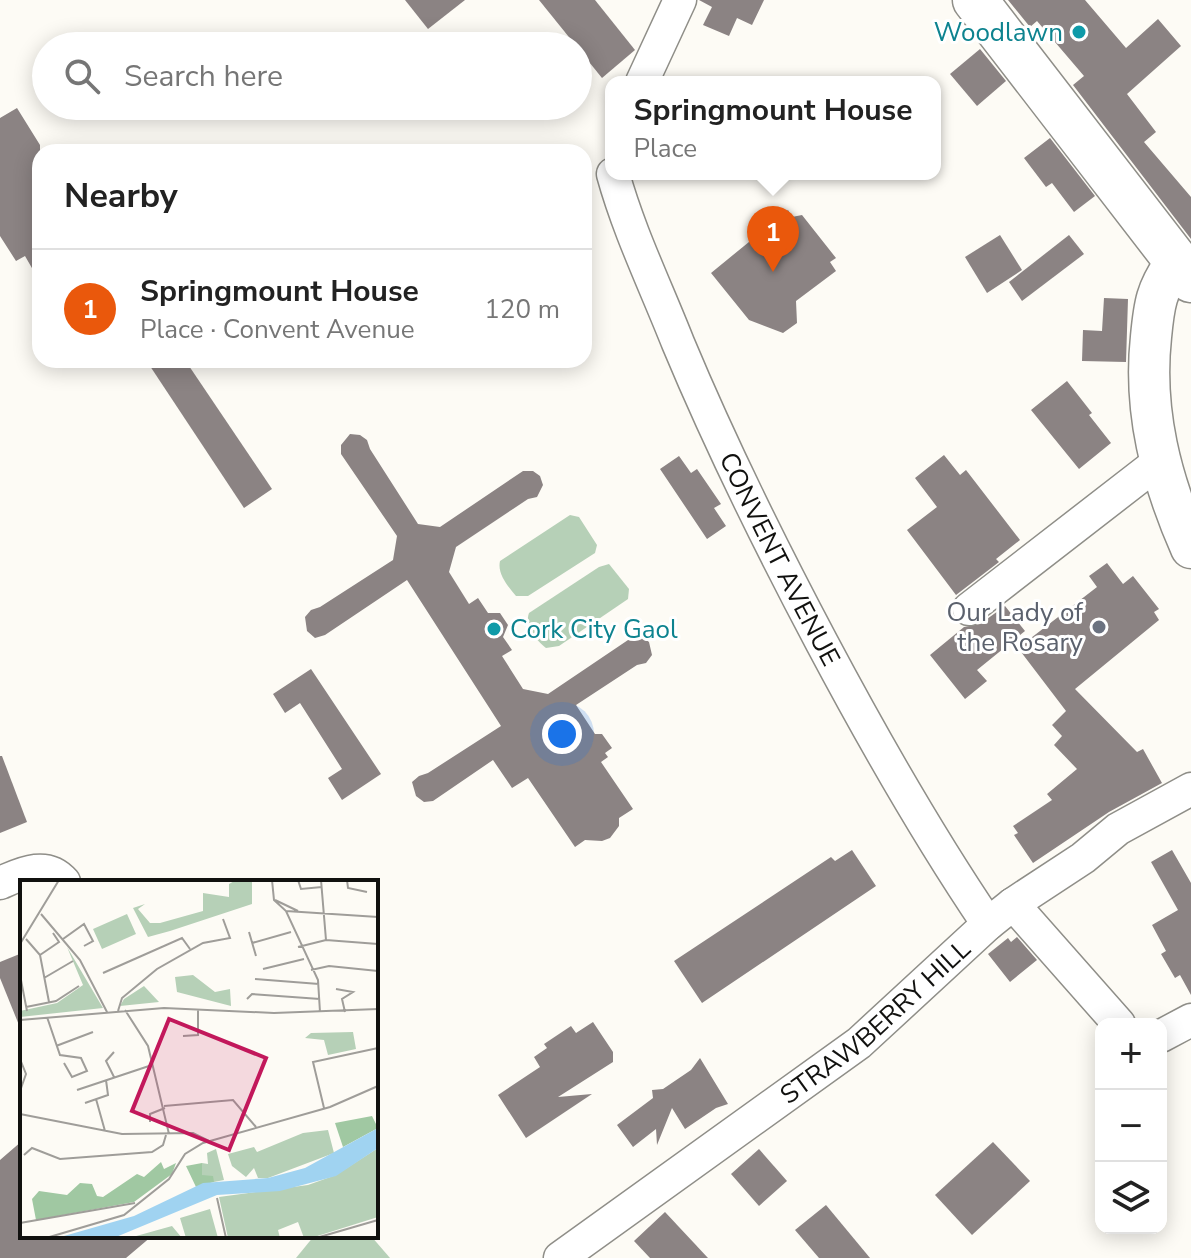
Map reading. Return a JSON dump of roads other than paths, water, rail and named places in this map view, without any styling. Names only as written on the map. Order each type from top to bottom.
[{"type":"main road","points":[[975,0],[1095,152],[1183,271]]},
{"type":"street","points":[[645,76],[680,0]]},
{"type":"street","name":"CONVENT AVENUE","points":[[615,180],[626,215],[698,390],[769,544],[868,730],[988,924]]},
{"type":"street","points":[[1183,271],[1158,290],[1148,381],[1152,428],[1165,481],[1191,548]]},
{"type":"street","points":[[969,609],[1160,461]]},
{"type":"street","name":"STRAWBERRY HILL","points":[[560,1258],[596,1249],[778,1099],[859,1043],[1013,904],[1083,858],[1118,829],[1191,789]]},
{"type":"street","points":[[0,883],[31,871],[43,870],[62,880]]},
{"type":"street","points":[[1013,904],[1114,1018]]},
{"type":"street","points":[[1167,1033],[1191,1020]]},
{"type":"place","name":"Woodlawn","points":[[1079,32]]},
{"type":"place","name":"Springmount House","points":[[773,272]]},
{"type":"place","name":"Our Lady of the Rosary","points":[[1099,627]]},
{"type":"place","name":"Cork City Gaol","points":[[494,629]]}]
